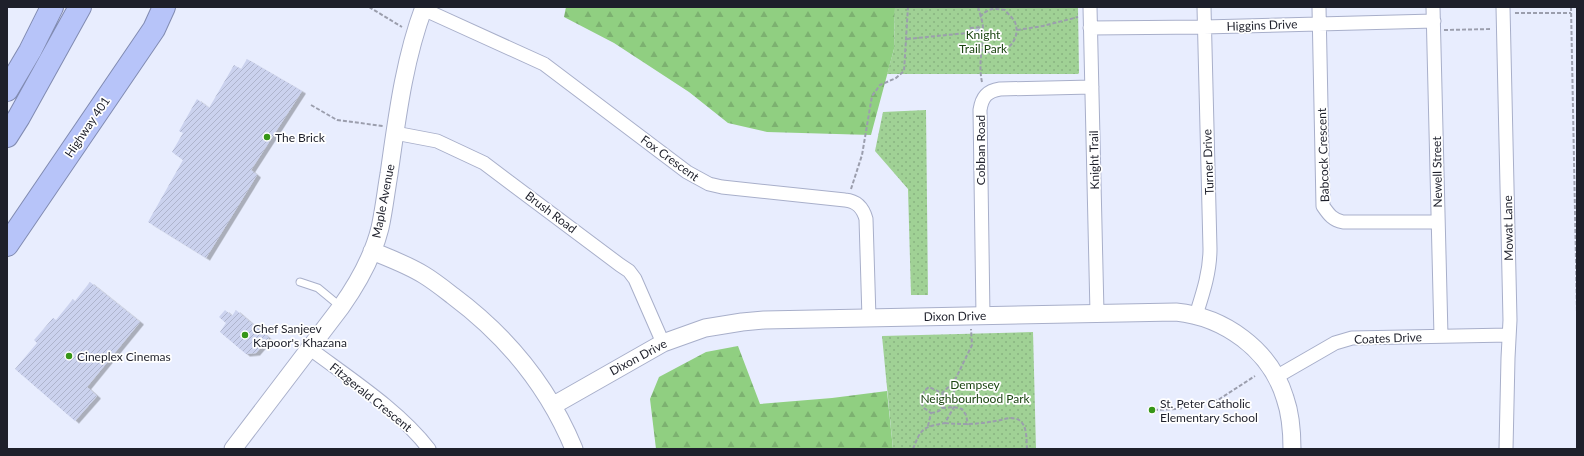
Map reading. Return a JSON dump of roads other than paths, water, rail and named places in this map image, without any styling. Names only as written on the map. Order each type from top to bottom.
[{"type":"highway","points":[[7,90],[30,51],[52,7]]},
{"type":"highway","points":[[7,136],[80,7]]},
{"type":"highway","name":"Highway 401","points":[[7,245],[154,29],[164,7]]},
{"type":"highway","points":[[154,29],[168,7]]},
{"type":"street","name":"Turner Drive","points":[[1196,315],[1203,292],[1210,257],[1204,7]]},
{"type":"street","name":"Babcock Crescent","points":[[1319,7],[1323,206],[1328,215],[1335,220],[1343,222],[1438,222]]},
{"type":"street","name":"Newell Street","points":[[1433,7],[1438,25],[1438,222],[1441,336]]},
{"type":"street","name":"Maple Avenue","points":[[236,448],[341,307],[359,280],[372,251],[380,227],[389,129],[423,8]]},
{"type":"street","name":"Fox Crescent","points":[[423,8],[544,64],[687,172],[709,184],[739,189],[845,200],[856,203],[861,207],[866,219],[869,318]]},
{"type":"street","name":"Mowat Lane","points":[[1506,449],[1510,320],[1507,10]]},
{"type":"street","name":"Knight Trail","points":[[1086,12],[1090,28],[1097,313]]},
{"type":"street","name":"Higgins Drive","points":[[1090,28],[1204,27],[1320,23],[1438,25]]},
{"type":"street","name":"Cobban Road","points":[[977,320],[981,101],[985,95],[1000,89],[1092,87]]},
{"type":"street","name":"Brush Road","points":[[389,129],[437,141],[484,163],[620,265],[635,279],[663,343]]},
{"type":"street","points":[[372,251],[425,275],[477,315],[519,357],[554,405],[574,449]]},
{"type":"street","name":"Dixon Drive","points":[[554,405],[663,343],[705,328],[742,322],[869,318],[977,320],[1163,311],[1196,315],[1222,325],[1240,336],[1254,348],[1276,377],[1286,398],[1290,417],[1292,449]]},
{"type":"street","name":"Coates Drive","points":[[1276,377],[1342,340],[1363,337],[1509,335]]},
{"type":"street","name":"Fitzgerald Crescent","points":[[309,348],[394,413],[414,431],[429,449]]},
{"type":"lane","points":[[300,282],[313,286],[324,292],[341,307]]},
{"type":"place","name":"The Brick","points":[[267,137]]},
{"type":"place","name":"Chef Sanjeev Kapoor's Khazana","points":[[245,335]]},
{"type":"place","name":"Cineplex Cinemas","points":[[69,356]]},
{"type":"place","name":"St. Peter Catholic Elementary School","points":[[1152,410]]},
{"type":"park label","name":"Knight Trail Park","points":[[983,41]]},
{"type":"park label","name":"Dempsey Neighbourhood Park","points":[[975,391]]}]
